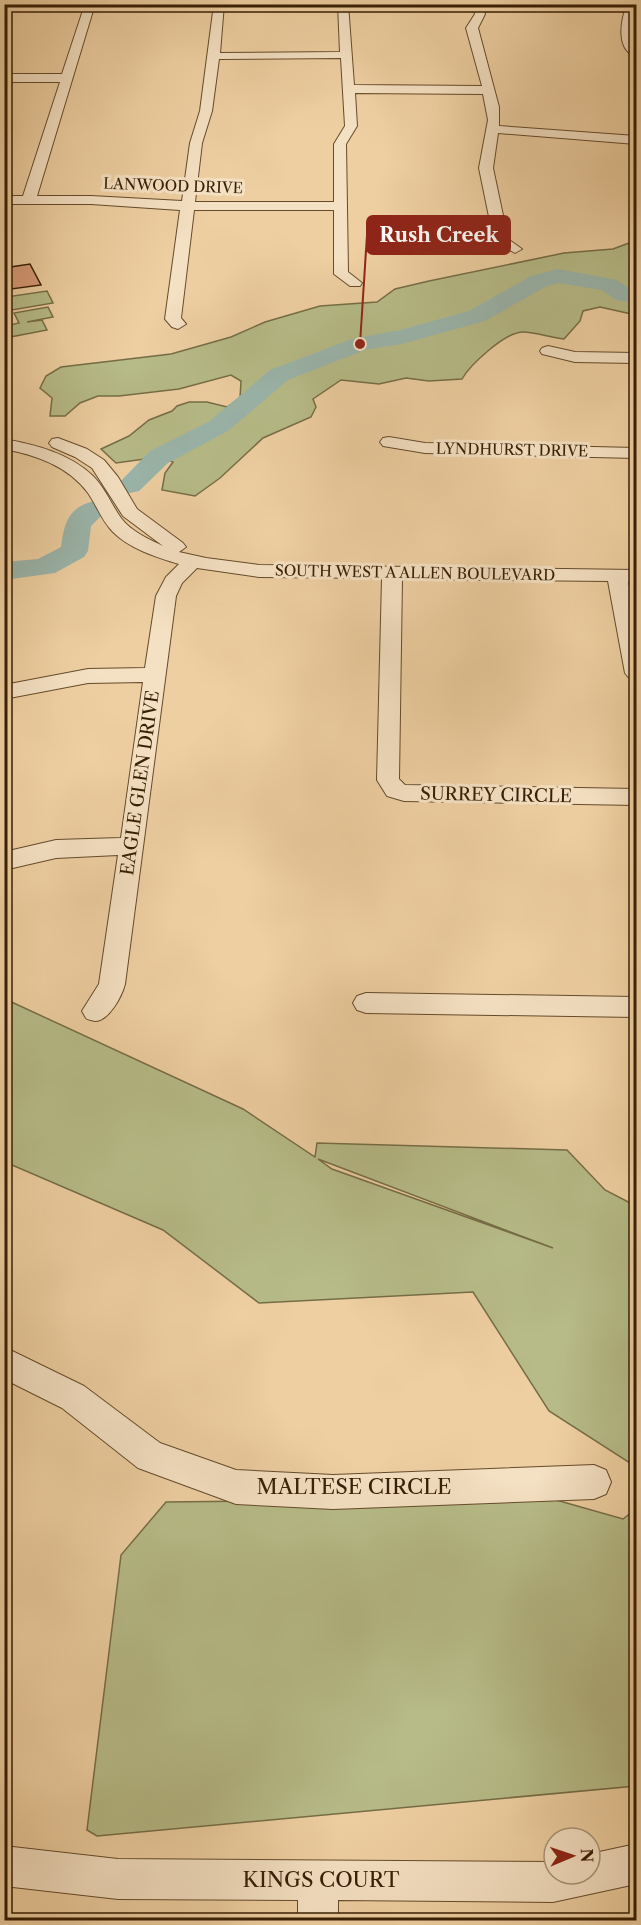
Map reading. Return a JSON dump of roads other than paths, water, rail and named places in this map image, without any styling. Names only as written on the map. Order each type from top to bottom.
[{"type":"street","points":[[29,200],[65,78],[90,4]]},
{"type":"street","points":[[178,324],[173,319],[196,143],[206,111],[219,4]]},
{"type":"street","points":[[343,4],[351,126],[340,144],[341,274],[355,283]]},
{"type":"street","points":[[477,4],[480,14],[472,28],[493,107],[493,129],[486,168],[501,241],[515,249]]},
{"type":"street","points":[[633,10],[625,25],[627,39],[636,54]]},
{"type":"street","points":[[214,56],[348,55]]},
{"type":"street","points":[[4,78],[65,78]]},
{"type":"street","points":[[350,89],[488,90]]},
{"type":"street","points":[[493,129],[636,140]]},
{"type":"street","name":"LANWOOD DRIVE","points":[[4,200],[136,201],[188,206],[340,206]]},
{"type":"street","points":[[548,351],[575,357],[636,358]]},
{"type":"street","name":"SOUTH WEST A ALLEN BOULEVARD","points":[[4,432],[60,444],[81,453],[98,464],[110,477],[130,512],[194,560]]},
{"type":"street","name":"LYNDHURST DRIVE","points":[[388,442],[425,448],[636,453]]},
{"type":"street","name":"SOUTH WEST A ALLEN BOULEVARD","points":[[4,444],[39,452],[69,465],[94,488],[111,518],[125,532],[154,551],[221,567],[259,571],[392,574],[627,576]]},
{"type":"street","name":"EAGLE GLEN DRIVE","points":[[95,1011],[110,991],[112,984],[166,596],[173,581],[194,560]]},
{"type":"street","name":"SURREY CIRCLE","points":[[392,574],[388,780],[395,790],[404,793],[636,797]]},
{"type":"street","points":[[627,576],[636,673]]},
{"type":"street","points":[[4,692],[88,676],[154,675]]},
{"type":"street","points":[[4,861],[56,849],[131,846]]},
{"type":"street","points":[[366,1003],[636,1007]]},
{"type":"street","name":"MALTESE CIRCLE","points":[[4,1362],[73,1397],[150,1456],[236,1487],[333,1492],[594,1482]]},
{"type":"street","name":"KINGS COURT","points":[[4,1866],[117,1879],[553,1882],[636,1864]]},
{"type":"street","points":[[318,1880],[318,1920]]},
{"type":"waterway","points":[[130,485],[159,457],[219,426],[279,375],[360,344],[402,337],[477,316],[539,281],[558,276],[609,285],[624,295],[636,296]]},
{"type":"waterway","points":[[4,571],[45,567],[74,551],[78,523],[94,509]]},
{"type":"place","name":"Rush Creek","points":[[360,344]]}]
